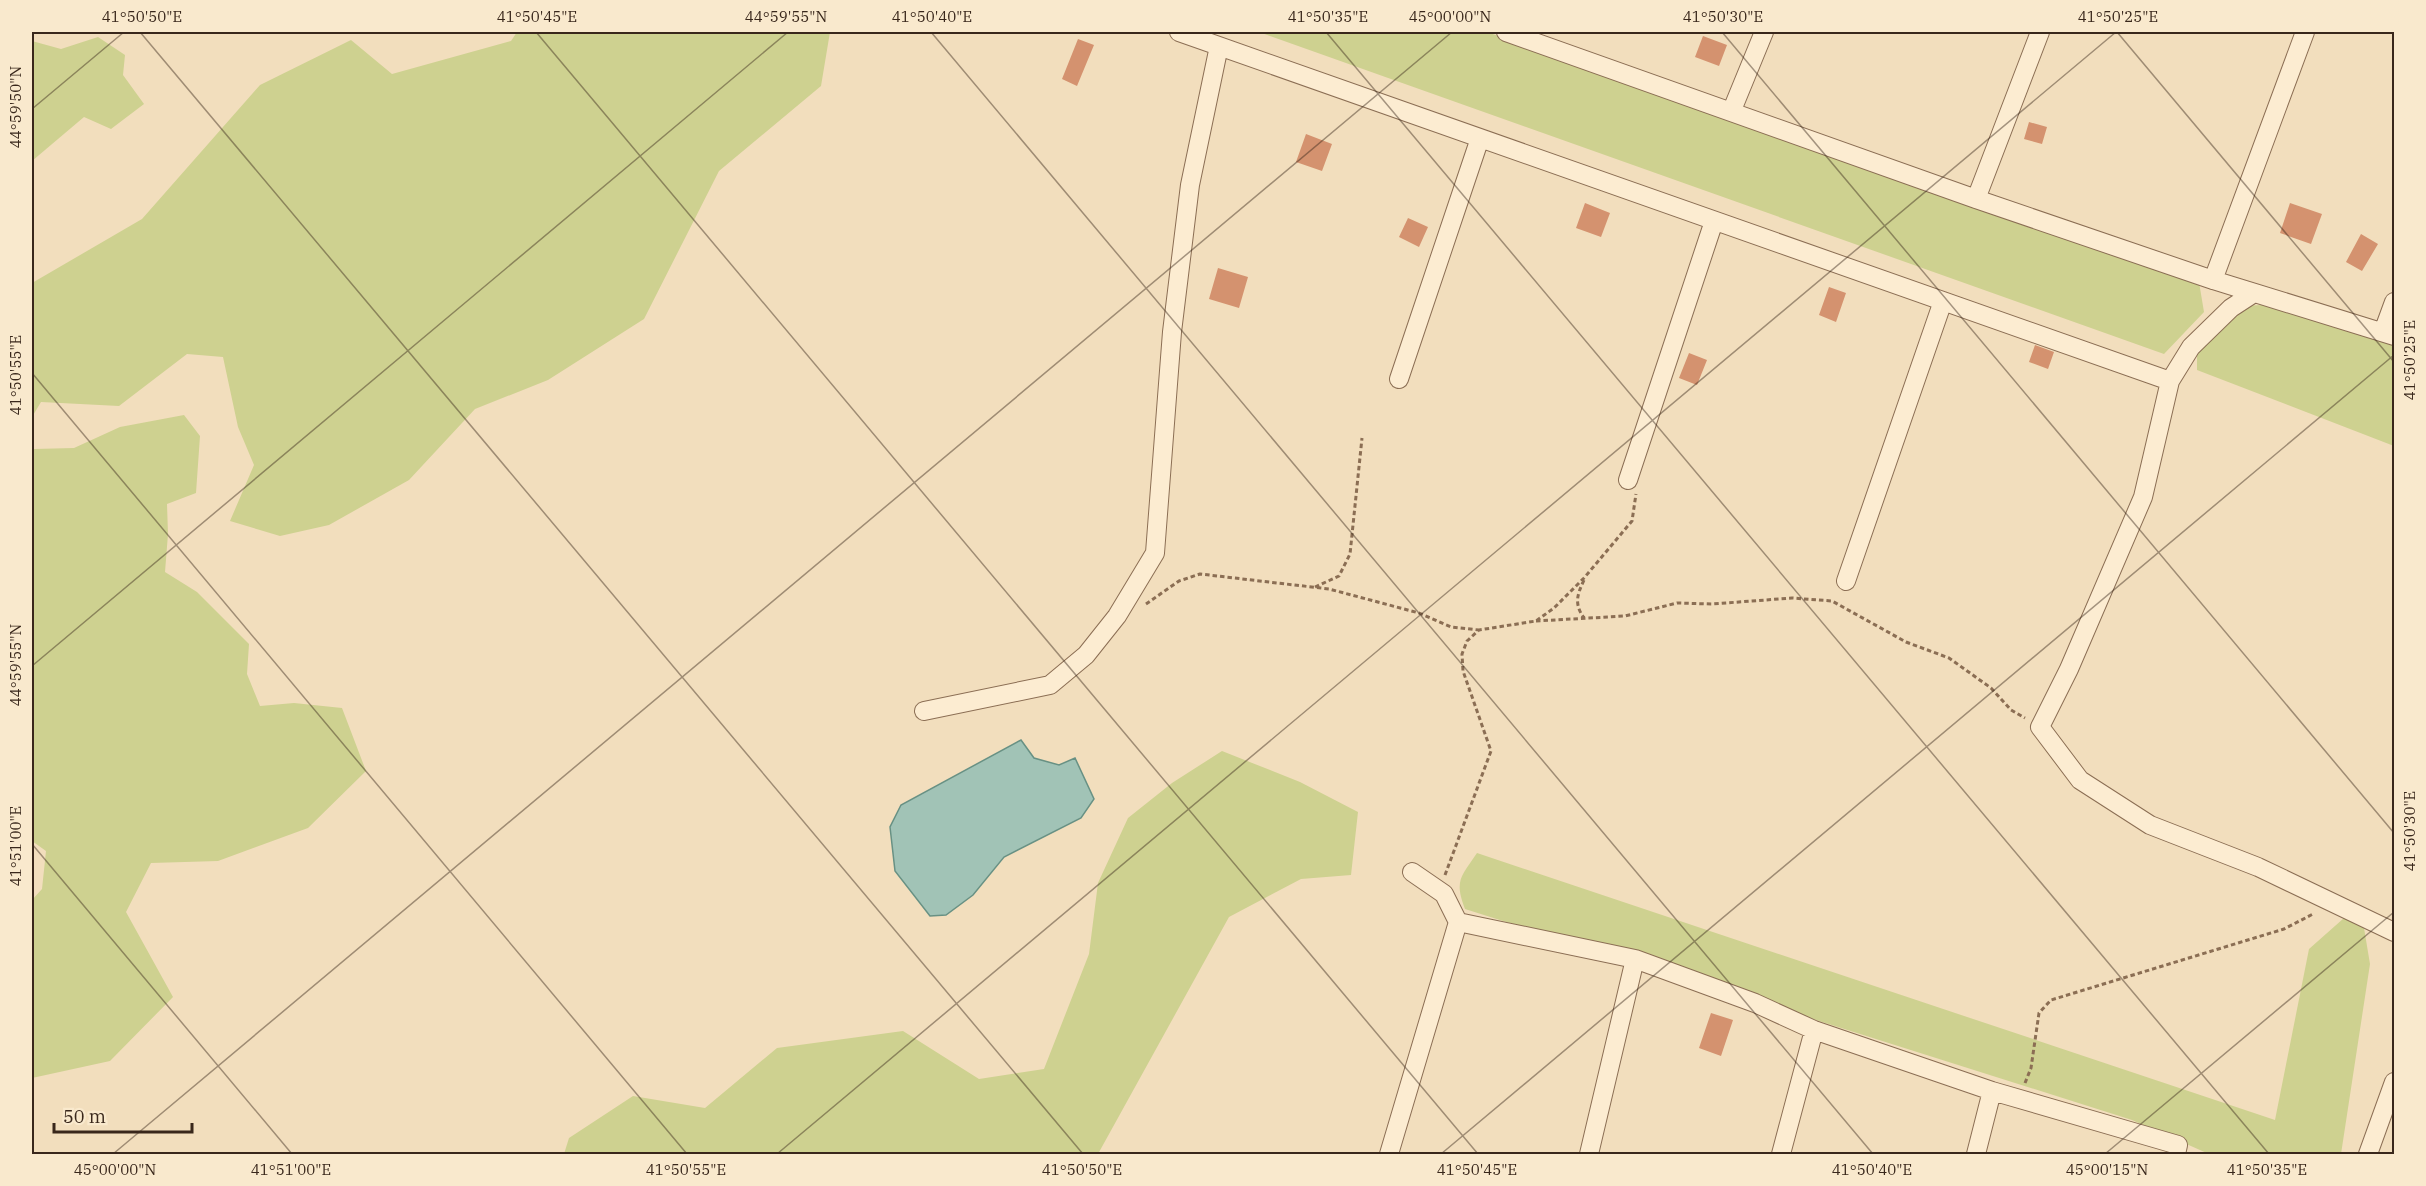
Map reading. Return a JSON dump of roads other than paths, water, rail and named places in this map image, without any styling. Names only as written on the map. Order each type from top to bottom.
[{"type":"street","points":[[1179,32],[2170,381]]},
{"type":"street","points":[[1508,32],[1732,110],[1976,199],[2212,280],[2388,334],[2394,302]]},
{"type":"street","points":[[1732,110],[1764,32]]},
{"type":"street","points":[[1976,199],[2040,32]]},
{"type":"street","points":[[2212,280],[2305,32]]},
{"type":"street","points":[[924,711],[1050,684],[1086,655],[1117,616],[1155,553],[1172,333],[1190,185],[1219,46]]},
{"type":"street","points":[[1399,379],[1480,138]]},
{"type":"street","points":[[1628,480],[1714,220]]},
{"type":"street","points":[[2254,293],[2231,309],[2191,347],[2170,381],[2143,497],[2069,669],[2040,727],[2080,780],[2150,825],[2258,867],[2394,932]]},
{"type":"street","points":[[1846,581],[1943,301]]},
{"type":"street","points":[[1389,1155],[1458,922],[1444,894],[1412,872]]},
{"type":"street","points":[[1458,922],[1635,959],[1755,1003],[1814,1030],[1992,1091],[2178,1145],[2176,1155]]},
{"type":"street","points":[[1589,1155],[1635,959]]},
{"type":"street","points":[[1781,1155],[1814,1030]]},
{"type":"street","points":[[2368,1155],[2394,1082]]},
{"type":"street","points":[[1976,1155],[1992,1091]]}]
